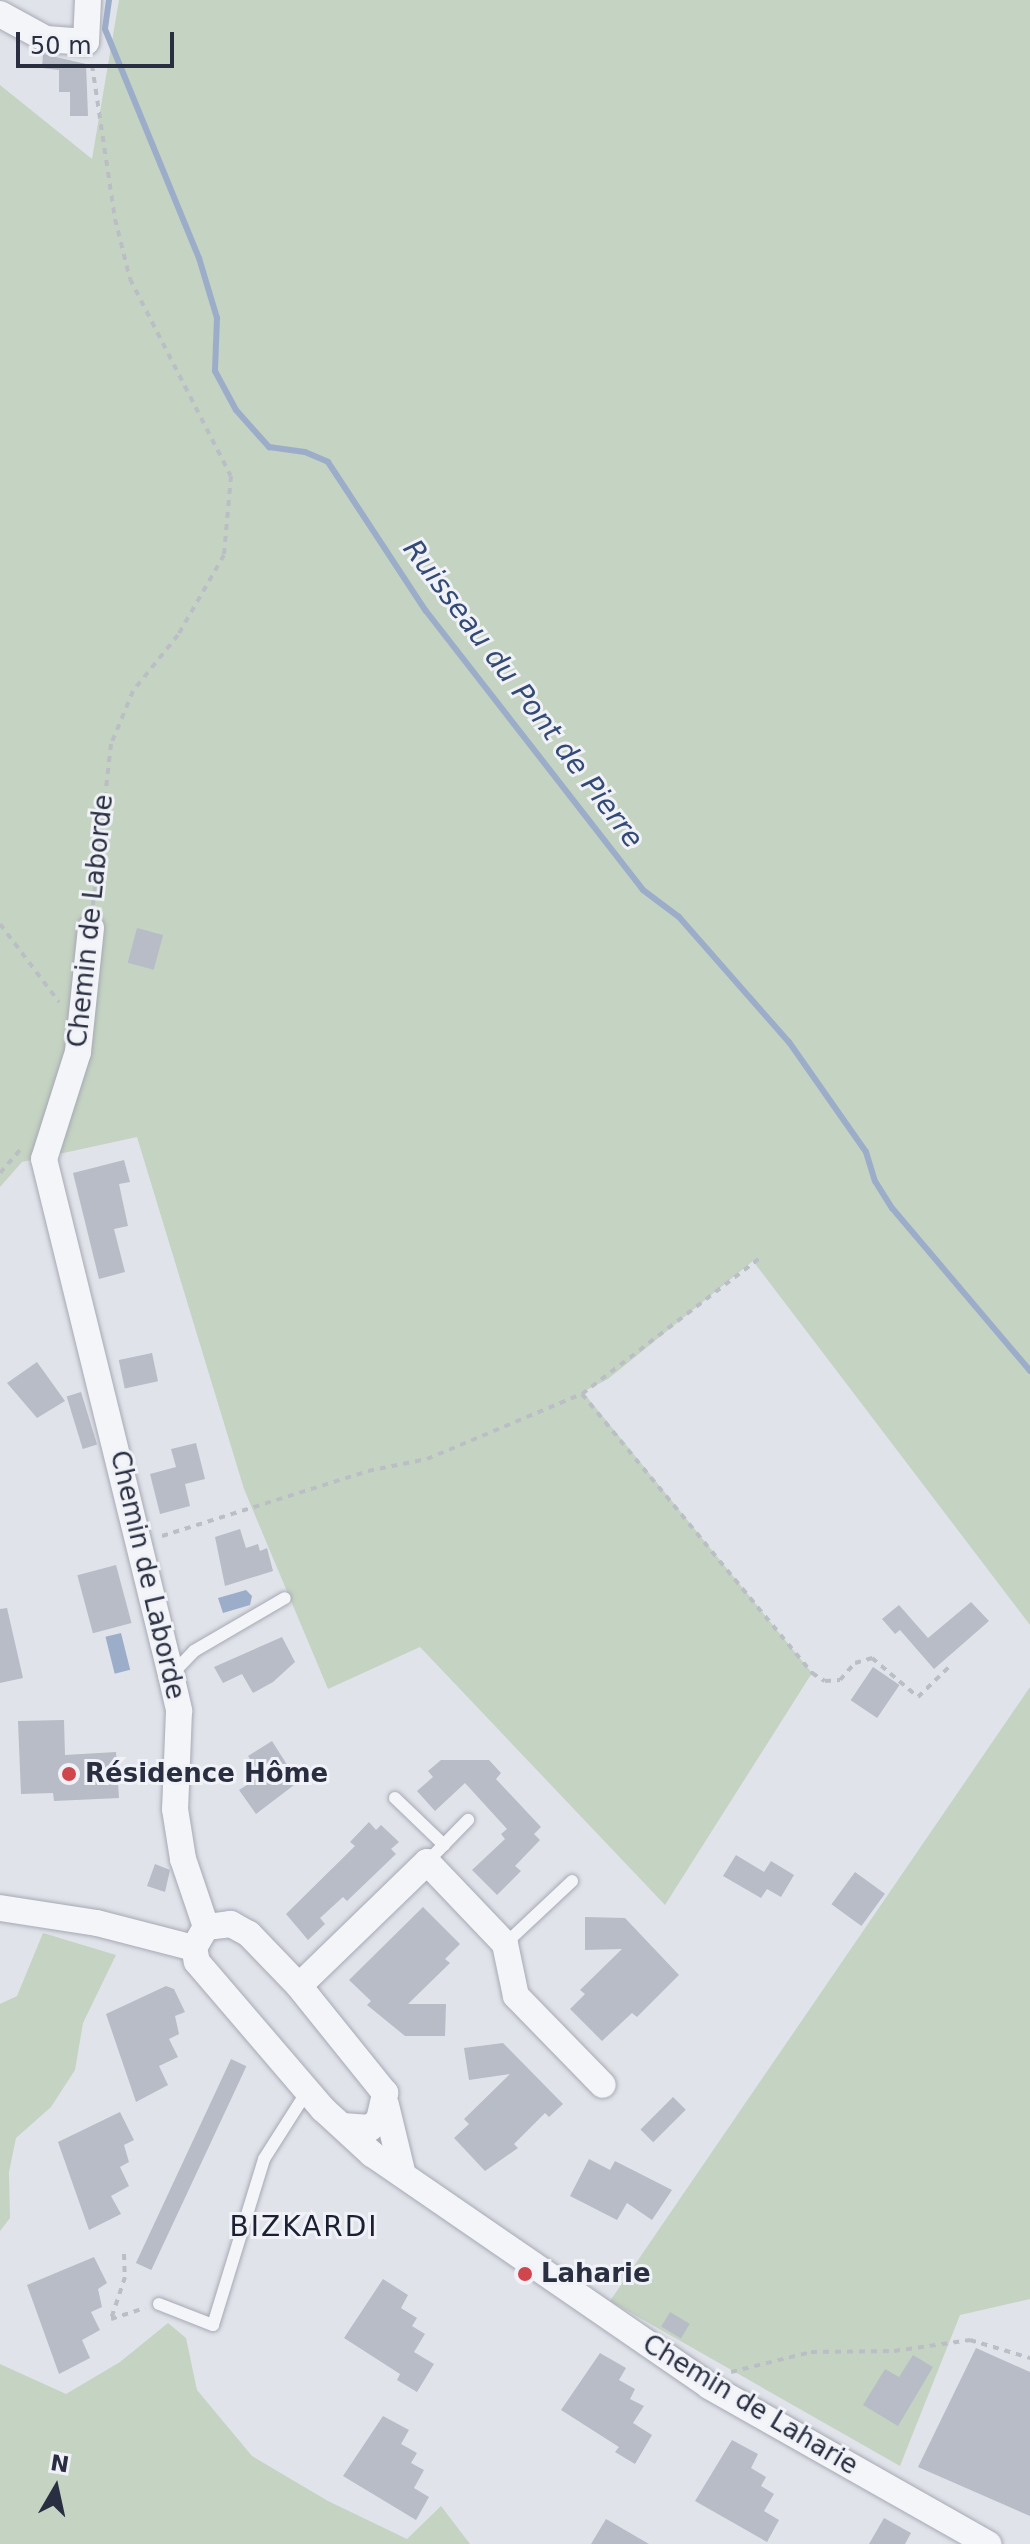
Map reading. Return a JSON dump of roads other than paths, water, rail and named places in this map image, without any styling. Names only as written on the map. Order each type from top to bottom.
[{"type":"street","points":[[0,14],[46,39],[86,42],[88,0]]},
{"type":"street","name":"Chemin de Laborde","points":[[91,928],[80,1030],[44,1159],[179,1711],[175,1809],[205,1973],[308,2090]]},
{"type":"street","points":[[299,1986],[436,1853],[505,1944],[516,1996],[603,2085]]},
{"type":"street","points":[[0,1908],[200,1938],[231,1924],[249,1934],[299,1986],[385,2093],[402,2171]]},
{"type":"street","name":"Chemin de Laharie","points":[[308,2090],[372,2154],[402,2171],[709,2386],[988,2544]]},
{"type":"street","points":[[343,2126],[370,2128],[386,2105]]},
{"type":"lane","points":[[171,1675],[194,1651],[285,1598]]},
{"type":"lane","points":[[395,1798],[436,1853],[468,1820]]},
{"type":"lane","points":[[505,1944],[572,1881]]},
{"type":"lane","points":[[159,2304],[213,2325],[264,2159],[308,2090]]},
{"type":"water","points":[[246,1590],[252,1596],[250,1605],[223,1613],[218,1598]]},
{"type":"water","points":[[121,1633],[130,1670],[115,1674],[105,1637]]},
{"type":"waterway","name":"Ruisseau du Pont de Pierre","points":[[109,0],[105,29],[199,258],[217,318],[215,371],[236,410],[269,447],[305,452],[328,462],[426,611],[643,890],[679,917],[789,1042],[866,1152],[875,1181],[892,1208],[1030,1371]]},
{"type":"place","name":"Résidence Hôme","points":[[69,1774]]},
{"type":"place","name":"Laharie","points":[[525,2274]]},
{"type":"district","name":"BIZKARDI","points":[[304,2227]]}]
